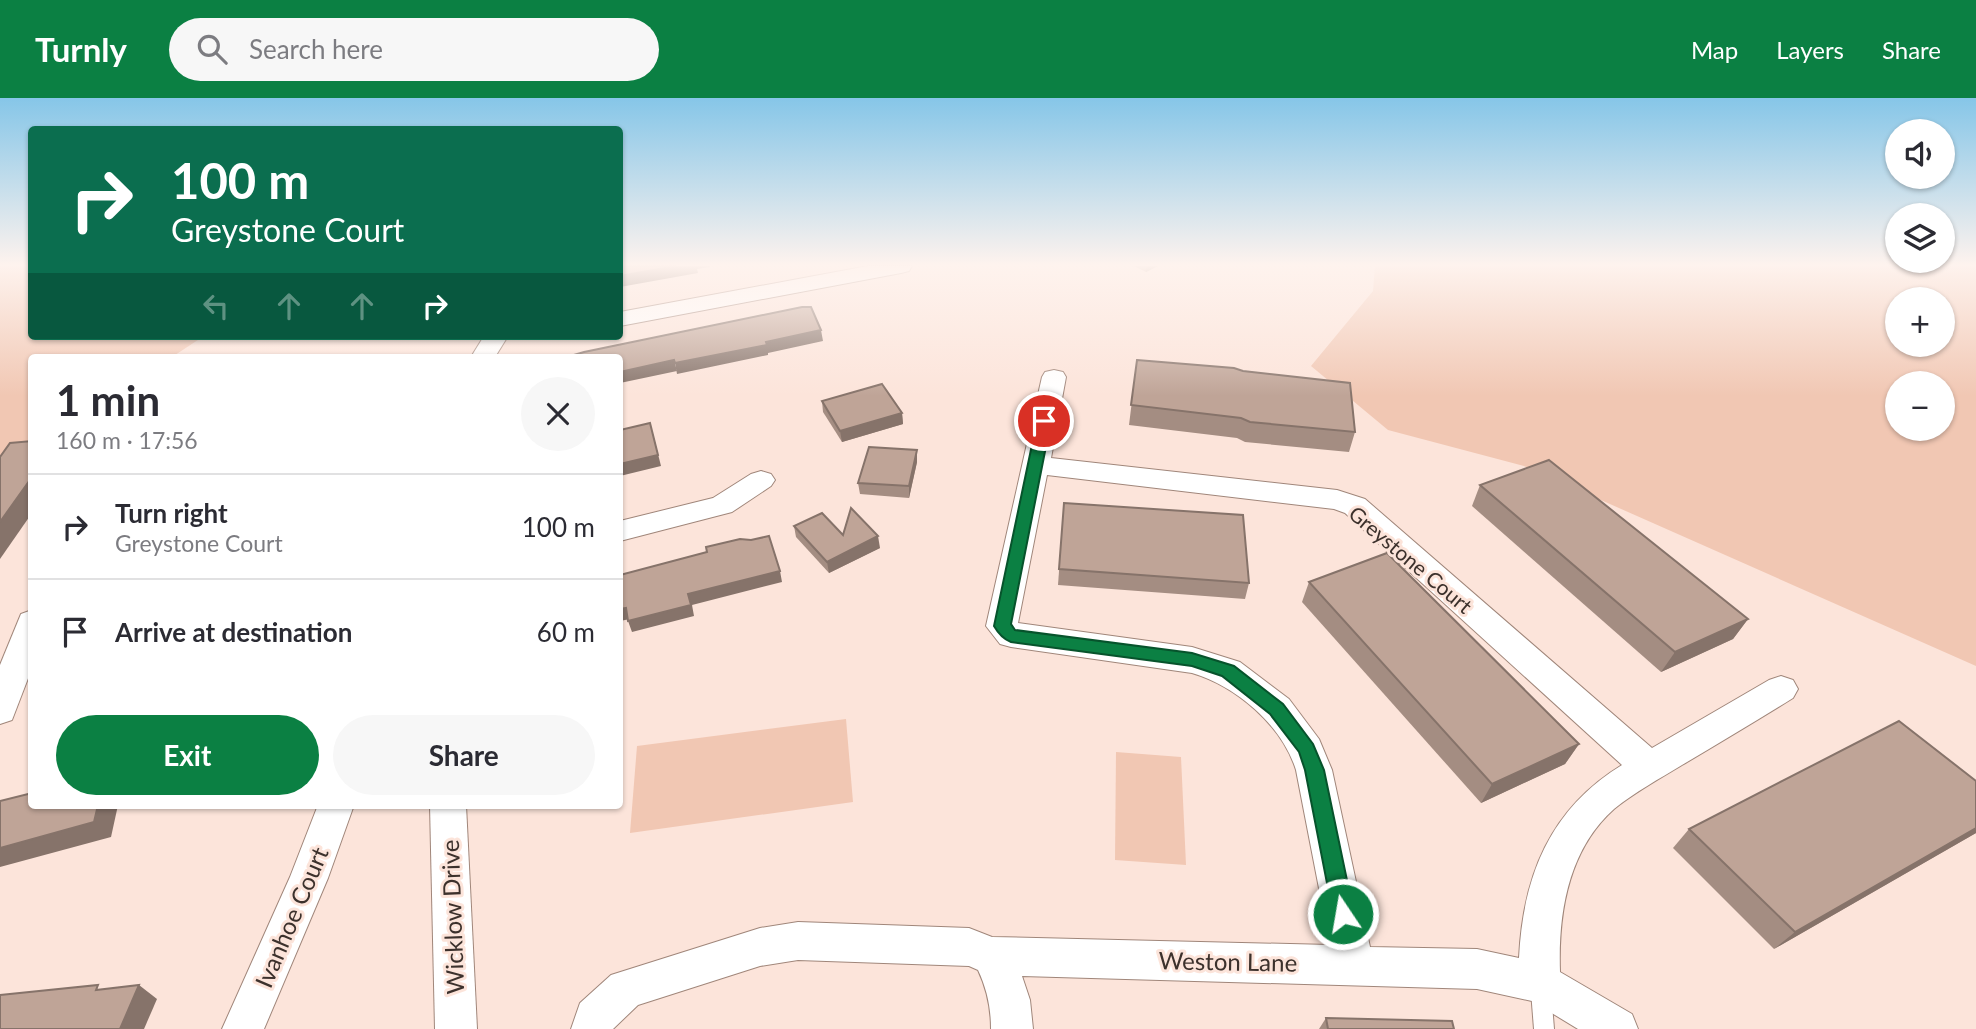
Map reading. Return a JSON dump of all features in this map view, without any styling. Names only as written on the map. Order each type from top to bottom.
[{"type":"street","points":[[623,318],[672,309]]},
{"type":"street","points":[[1054,377],[1002,626],[1011,635],[1192,660],[1228,671],[1277,709],[1307,749],[1314,770],[1354,963]]},
{"type":"street","name":"Greystone Court","points":[[1034,465],[1337,500],[1355,506],[1649,767]]},
{"type":"street","points":[[623,530],[722,505],[761,480]]},
{"type":"street","points":[[0,710],[28,633]]},
{"type":"street","points":[[1540,983],[1538,946],[1544,897],[1563,849],[1584,815],[1611,791],[1781,690]]},
{"type":"street","name":"Ivanhoe Court","points":[[243,1029],[309,878],[335,809]]},
{"type":"street","name":"Wicklow Drive","points":[[448,809],[456,1029]]},
{"type":"street","name":"Weston Lane","points":[[592,1029],[595,1017],[625,989],[760,947],[798,941],[969,947],[992,956],[1354,963],[1477,969],[1540,983],[1617,1029]]},
{"type":"street","points":[[992,956],[1007,985],[1013,1010],[1012,1029]]},
{"type":"lane","points":[[1540,983],[1544,1029]]},
{"type":"shaded area","points":[[0,309],[28,309],[28,340],[198,340],[177,354],[28,354],[28,455],[0,475]]},
{"type":"shaded area","points":[[1358,309],[1885,309],[1885,357],[1955,357],[1955,309],[1976,309],[1976,666],[1524,466],[1388,430],[1311,366]]},
{"type":"shaded area","points":[[846,719],[853,802],[630,833],[637,746]]},
{"type":"shaded area","points":[[1116,752],[1181,757],[1186,865],[1115,860]]},
{"type":"building","points":[[790,309],[812,309],[821,330],[766,342],[767,345],[623,371],[623,354],[577,354]]},
{"type":"building","points":[[1137,360],[1234,368],[1350,383],[1355,432],[1250,422],[1241,418],[1131,405]]},
{"type":"building","points":[[882,384],[902,413],[840,431],[822,401]]},
{"type":"building","points":[[650,423],[658,455],[623,463],[623,429]]},
{"type":"building","points":[[28,441],[28,483],[0,522],[0,457],[10,443]]},
{"type":"building","points":[[869,447],[917,450],[909,486],[858,483]]},
{"type":"building","points":[[1549,460],[1748,619],[1675,652],[1480,485]]},
{"type":"building","points":[[1064,503],[1243,515],[1249,583],[1059,569]]},
{"type":"building","points":[[851,508],[878,536],[827,562],[794,526],[822,513],[843,535]]},
{"type":"building","points":[[769,536],[780,571],[688,594],[691,605],[628,621],[626,608],[623,608],[623,574],[707,552],[706,547],[740,539],[751,540]]},
{"type":"building","points":[[1387,553],[1579,744],[1492,784],[1309,582]]},
{"type":"building","points":[[1899,721],[1976,781],[1976,828],[1795,932],[1689,829]]},
{"type":"building","points":[[28,794],[28,809],[97,809],[94,822],[0,848],[0,801]]},
{"type":"building","points":[[98,985],[96,990],[139,985],[120,1029],[0,1029],[0,995]]},
{"type":"building","points":[[1326,1018],[1452,1021],[1454,1029],[1328,1029]]},
{"type":"route","points":[[1044,421],[1002,626],[1011,635],[1192,660],[1228,671],[1277,709],[1307,749],[1314,770],[1343,914]]}]
